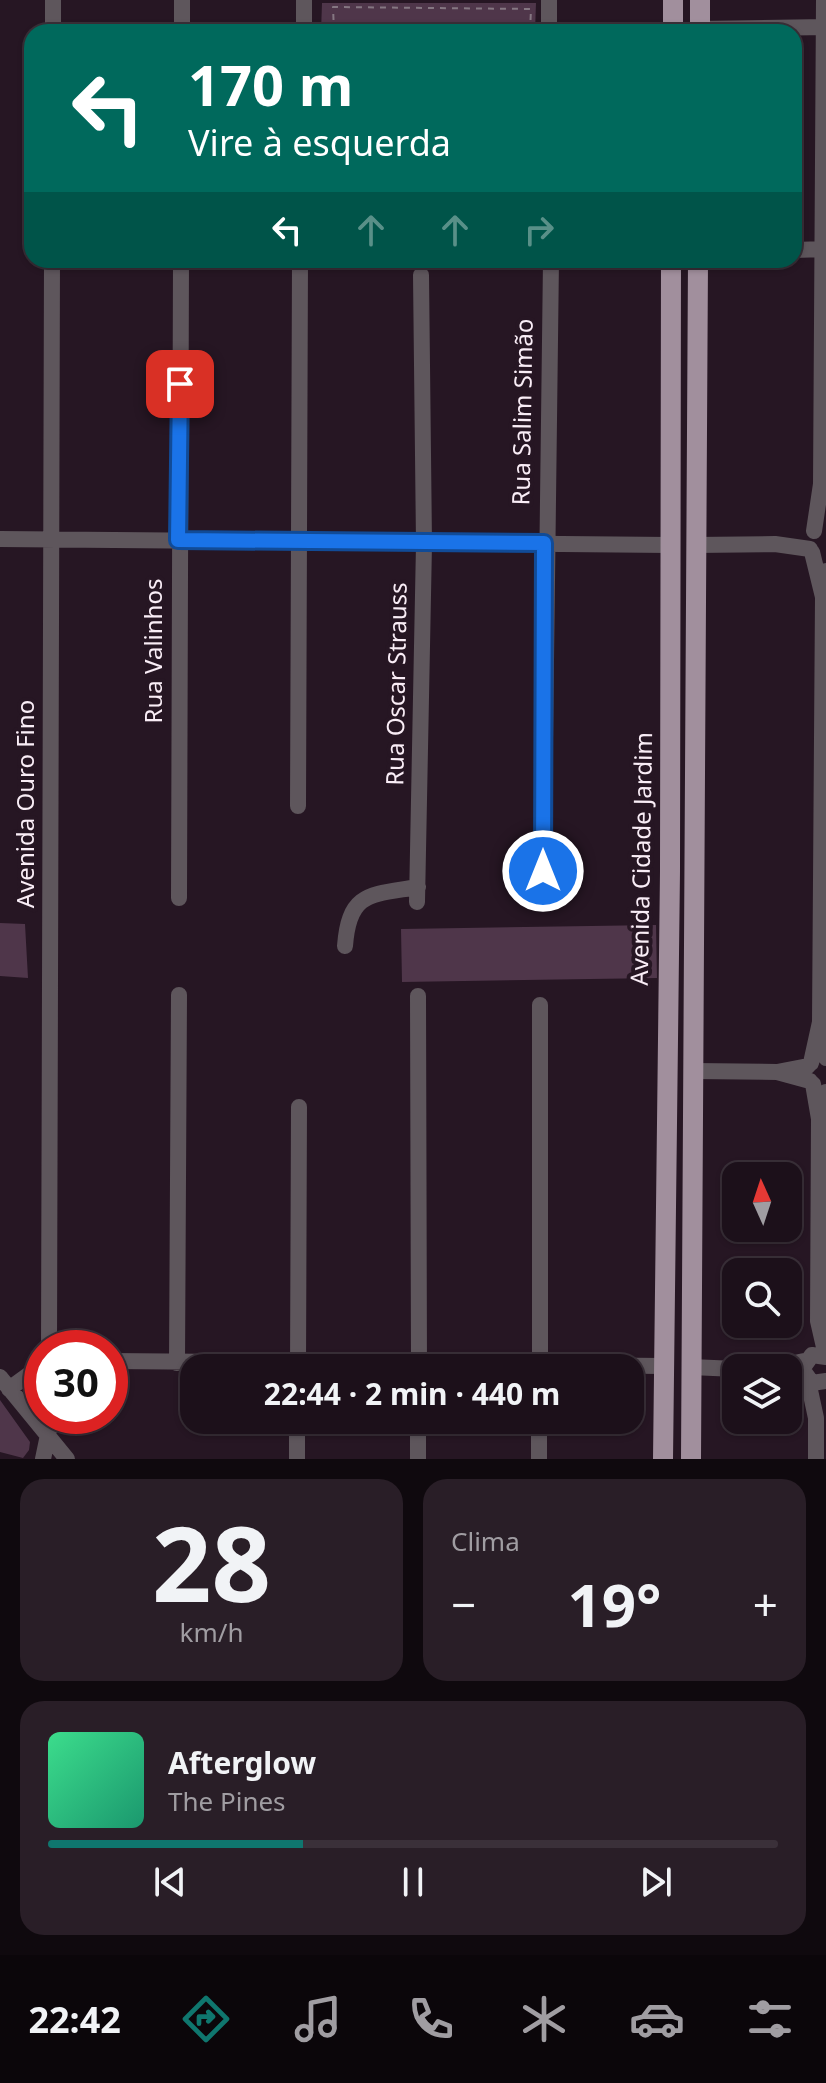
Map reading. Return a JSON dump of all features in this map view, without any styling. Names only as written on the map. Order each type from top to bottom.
[{"type":"main road","points":[[673,0],[673,24]]},
{"type":"main road","points":[[700,0],[700,24]]},
{"type":"main road","name":"Avenida Cidade Jardim","points":[[663,1459],[670,871],[671,268]]},
{"type":"main road","name":"Avenida Cidade Jardim","points":[[691,1459],[698,268]]},
{"type":"main road","points":[[670,871],[694,870]]},
{"type":"main road","points":[[665,1149],[693,1148]]},
{"type":"street","points":[[53,0],[53,24]]},
{"type":"street","points":[[182,0],[182,24]]},
{"type":"street","points":[[304,0],[304,24]]},
{"type":"street","points":[[549,0],[549,24]]},
{"type":"street","points":[[823,597],[816,542],[821,484],[825,249],[824,0]]},
{"type":"street","points":[[802,28],[825,27]]},
{"type":"street","points":[[802,250],[825,249]]},
{"type":"street","name":"Avenida Ouro Fino","points":[[49,1330],[52,268]]},
{"type":"street","name":"Rua Valinhos","points":[[179,898],[181,268]]},
{"type":"street","points":[[298,806],[300,268]]},
{"type":"street","name":"Rua Salim Simão","points":[[543,901],[544,543],[551,268]]},
{"type":"street","name":"Rua Oscar Strauss","points":[[345,946],[347,926],[356,904],[370,894],[417,895],[424,544],[421,275]]},
{"type":"street","points":[[821,484],[826,506]]},
{"type":"street","points":[[0,539],[670,545]]},
{"type":"street","points":[[695,545],[816,542]]},
{"type":"street","points":[[802,1370],[817,1354],[826,1356],[818,1321],[818,1074],[823,597],[826,571]]},
{"type":"street","points":[[177,1363],[179,995]]},
{"type":"street","points":[[418,996],[419,1354]]},
{"type":"street","points":[[540,1005],[540,1354]]},
{"type":"street","points":[[694,1071],[818,1074]]},
{"type":"street","points":[[298,1354],[299,1107]]},
{"type":"street","points":[[816,1459],[816,1418],[802,1370],[818,1321]]},
{"type":"street","points":[[128,1362],[180,1363]]},
{"type":"street","points":[[644,1366],[663,1366]]},
{"type":"street","points":[[691,1367],[722,1368]]},
{"type":"street","points":[[802,1370],[817,1384],[826,1381]]},
{"type":"street","points":[[24,1374],[4,1383],[67,1459]]},
{"type":"street","points":[[816,1418],[826,1388]]},
{"type":"street","points":[[43,1459],[49,1434]]},
{"type":"street","points":[[297,1434],[297,1459]]},
{"type":"street","points":[[418,1434],[418,1459]]},
{"type":"street","points":[[539,1434],[539,1459]]},
{"type":"path","points":[[334,24],[333,7],[531,9],[530,24]]},
{"type":"shaded area","points":[[322,3],[536,3],[535,24],[321,24]]},
{"type":"shaded area","points":[[0,923],[25,924],[28,978],[0,976]]},
{"type":"shaded area","points":[[656,925],[657,978],[402,982],[401,929]]},
{"type":"shaded area","points":[[0,1400],[30,1442],[23,1458],[0,1452]]},
{"type":"route","points":[[180,384],[178,540],[544,543],[543,871]]}]
